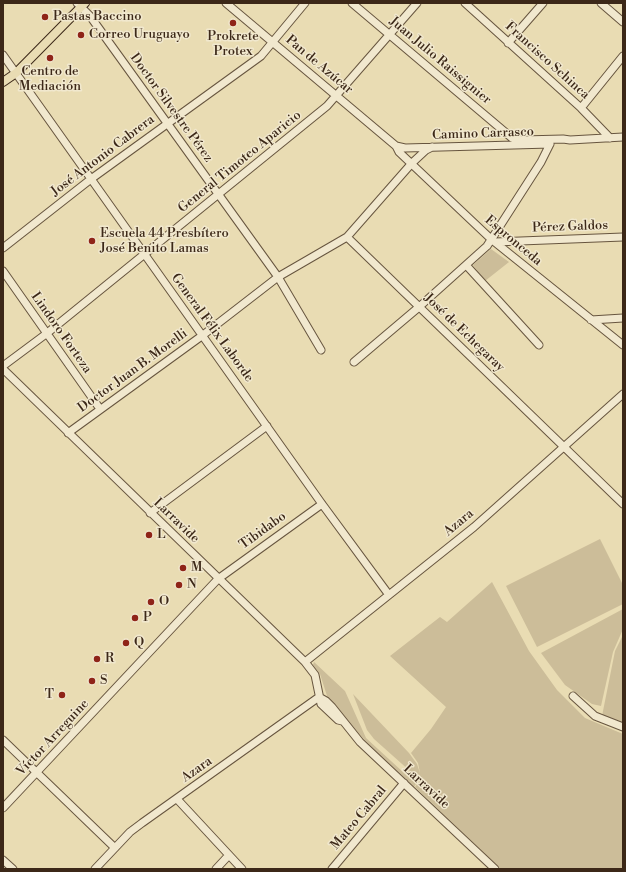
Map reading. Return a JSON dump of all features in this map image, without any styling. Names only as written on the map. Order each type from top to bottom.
[{"type":"main road","points":[[3,82],[16,73],[81,4]]},
{"type":"street","name":"Pan de Azúcar","points":[[226,3],[396,146]]},
{"type":"street","name":"José Antonio Cabrera","points":[[3,248],[91,179],[261,56],[305,3]]},
{"type":"street","name":"Juan Julio Raissignier","points":[[352,3],[512,138]]},
{"type":"street","name":"General Timoteo Aparicio","points":[[3,366],[46,334],[327,106],[417,3]]},
{"type":"street","name":"Francisco Schinca","points":[[465,3],[602,127],[610,138]]},
{"type":"street","points":[[508,43],[543,3]]},
{"type":"street","points":[[601,3],[623,22]]},
{"type":"street","name":"Doctor Silvestre Pérez","points":[[81,4],[278,277],[321,350]]},
{"type":"street","name":"General Félix Laborde","points":[[3,55],[322,504],[389,595]]},
{"type":"street","points":[[581,108],[623,56]]},
{"type":"street","name":"Camino Carrasco","points":[[512,138],[522,140],[563,138],[570,140],[623,137]]},
{"type":"street","name":"Camino Carrasco","points":[[396,146],[405,148],[432,148],[550,144],[564,143],[570,140]]},
{"type":"street","points":[[354,362],[493,241],[550,144]]},
{"type":"street","name":"Espronceda","points":[[396,146],[399,152],[493,241],[623,345]]},
{"type":"street","name":"Doctor Juan B. Morelli","points":[[68,433],[202,335],[278,277],[347,237],[412,163],[426,150],[432,148]]},
{"type":"street","name":"José de Echegaray","points":[[347,237],[623,504]]},
{"type":"street","name":"Pérez Galdos","points":[[493,241],[623,237]]},
{"type":"street","points":[[466,265],[539,344]]},
{"type":"street","name":"Lindoro Forteza","points":[[3,272],[100,409]]},
{"type":"street","points":[[591,320],[623,318]]},
{"type":"street","name":"Larravide","points":[[3,369],[305,662],[315,674],[319,697],[325,709],[338,720],[342,721],[360,742],[495,869]]},
{"type":"street","name":"Azara","points":[[305,662],[474,527],[623,394]]},
{"type":"street","points":[[150,513],[267,426]]},
{"type":"street","name":"Tibidabo","points":[[218,579],[322,504]]},
{"type":"street","name":"Víctor Arreguine","points":[[3,808],[218,579]]},
{"type":"street","points":[[573,696],[595,716],[603,721],[623,727]]},
{"type":"street","name":"Azara","points":[[95,869],[142,823],[319,697]]},
{"type":"street","points":[[3,740],[115,848]]},
{"type":"street","name":"Mateo Cabral","points":[[332,869],[404,783]]},
{"type":"street","points":[[177,799],[242,869]]},
{"type":"street","points":[[216,869],[229,855]]},
{"type":"street","points":[[3,860],[13,869]]},
{"type":"shaded area","points":[[491,249],[509,262],[485,281],[473,265]]},
{"type":"shaded area","points":[[600,539],[623,585],[623,604],[537,647],[506,586]]},
{"type":"shaded area","points":[[492,582],[529,651],[557,690],[585,718],[623,734],[623,869],[501,869],[415,787],[420,780],[374,739],[367,730],[353,694],[409,753],[417,764],[420,773],[418,763],[411,753],[431,729],[446,707],[390,656],[440,617],[447,622]]},
{"type":"shaded area","points":[[623,609],[623,629],[613,652],[601,706],[592,704],[565,685],[541,653]]},
{"type":"shaded area","points":[[623,635],[623,723],[602,716],[615,651]]},
{"type":"shaded area","points":[[314,662],[345,691],[366,738],[416,784],[414,787],[371,747],[328,699],[320,674],[313,665]]},
{"type":"place","name":"Pastas Baccino","points":[[45,17]]},
{"type":"place","name":"Prokrete Protex","points":[[233,23]]},
{"type":"place","name":"Correo Uruguayo","points":[[81,35]]},
{"type":"place","name":"Centro de Mediación","points":[[50,58]]},
{"type":"place","name":"Escuela 44 Presbítero José Benito Lamas","points":[[92,241]]},
{"type":"place","name":"L","points":[[149,535]]},
{"type":"place","name":"M","points":[[183,568]]},
{"type":"place","name":"N","points":[[179,585]]},
{"type":"place","name":"O","points":[[151,602]]},
{"type":"place","name":"P","points":[[135,618]]},
{"type":"place","name":"Q","points":[[126,643]]},
{"type":"place","name":"R","points":[[97,659]]},
{"type":"place","name":"S","points":[[92,681]]},
{"type":"place","name":"T","points":[[62,695]]}]
